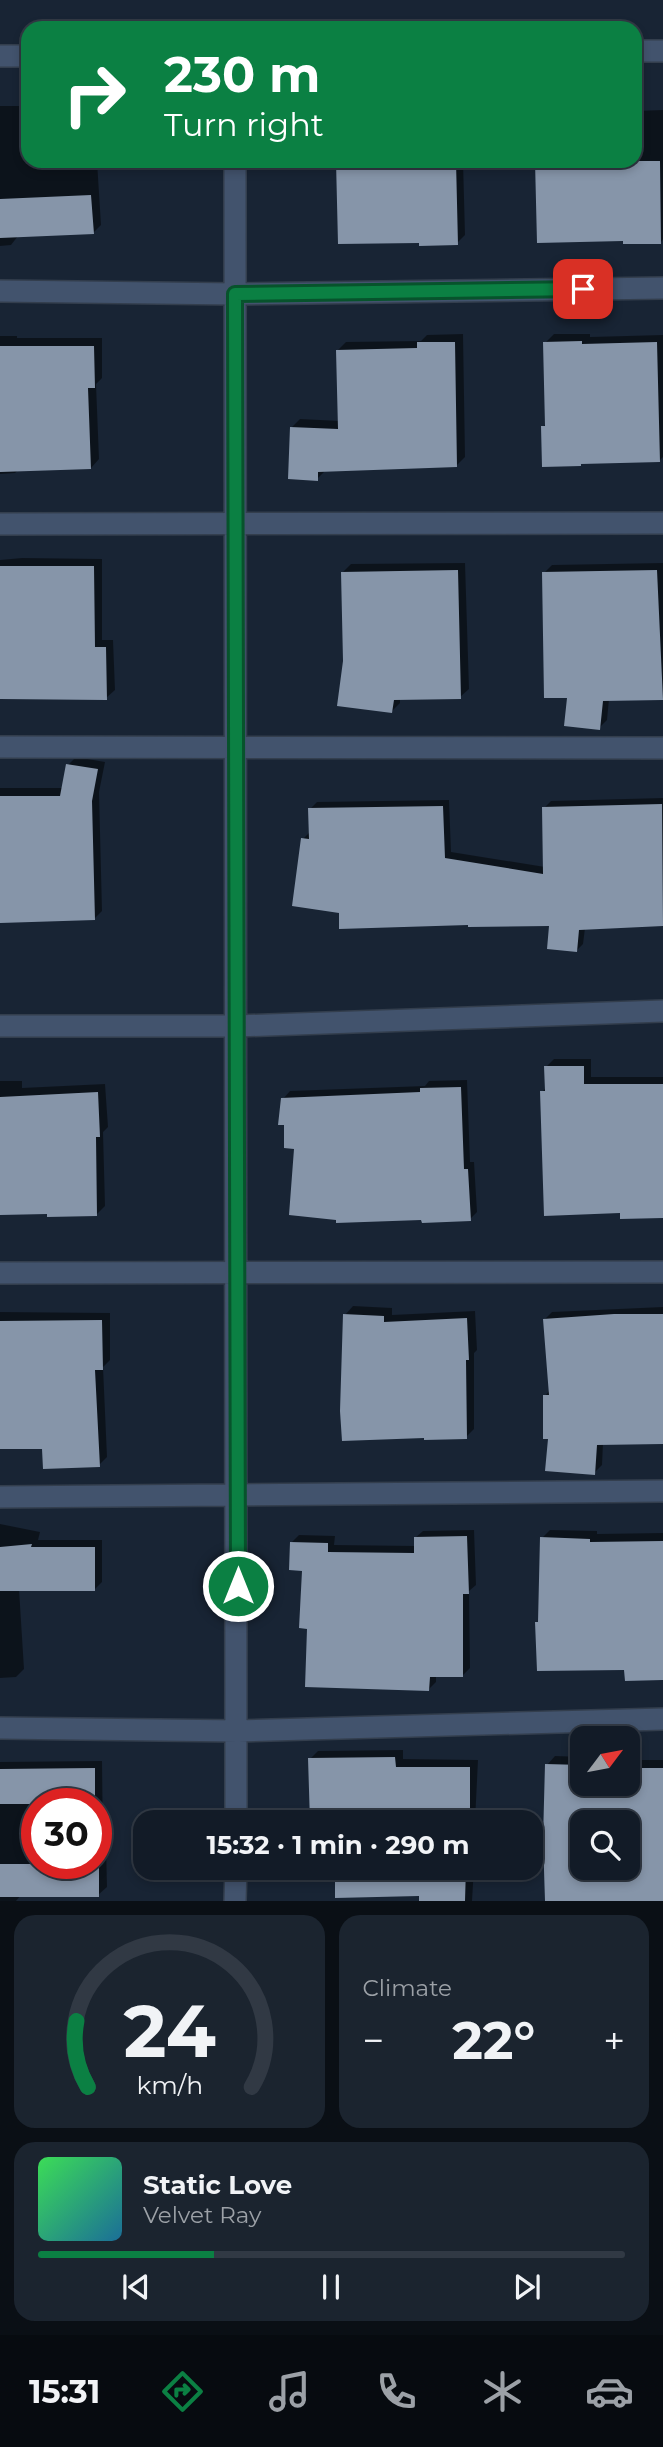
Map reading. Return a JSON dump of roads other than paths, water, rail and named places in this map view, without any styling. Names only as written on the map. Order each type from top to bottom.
[{"type":"street","points":[[642,51],[663,51]]},
{"type":"street","points":[[0,56],[21,56]]},
{"type":"street","points":[[235,168],[236,1810]]},
{"type":"street","points":[[0,291],[235,294],[663,288]]},
{"type":"street","points":[[0,524],[663,523]]},
{"type":"street","points":[[0,747],[663,748]]},
{"type":"street","points":[[0,1026],[237,1026],[663,1011]]},
{"type":"street","points":[[0,1273],[663,1272]]},
{"type":"street","points":[[0,1497],[663,1492]]},
{"type":"street","points":[[0,1728],[238,1731],[663,1719]]},
{"type":"street","points":[[235,1901],[236,1880]]}]
